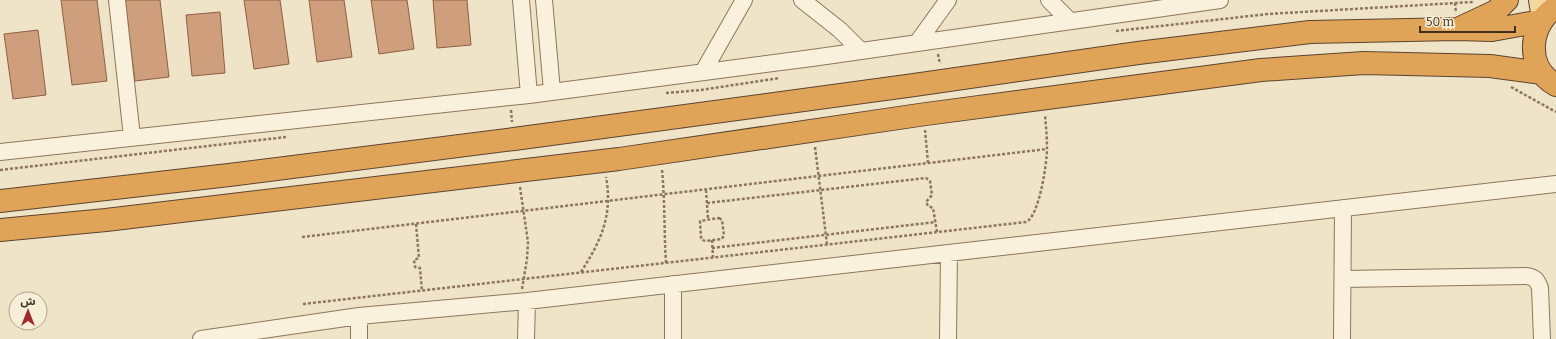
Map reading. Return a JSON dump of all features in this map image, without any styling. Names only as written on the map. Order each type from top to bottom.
[{"type":"highway","points":[[1457,29],[1496,11],[1508,0]]},
{"type":"highway","points":[[0,201],[229,175],[514,139],[899,88],[1138,53],[1310,32],[1457,29],[1492,30],[1545,12]]},
{"type":"highway","points":[[1545,12],[1534,36],[1533,43],[1535,59],[1549,79]]},
{"type":"highway","points":[[0,230],[106,220],[619,159],[926,114],[1288,67],[1364,63],[1490,66],[1549,79]]},
{"type":"street","points":[[117,0],[132,137]]},
{"type":"street","points":[[521,0],[529,95]]},
{"type":"street","points":[[544,0],[552,91]]},
{"type":"street","points":[[703,72],[744,0]]},
{"type":"street","points":[[802,0],[840,30],[861,51]]},
{"type":"street","points":[[917,43],[948,0]]},
{"type":"street","points":[[1049,0],[1070,21]]},
{"type":"street","points":[[0,152],[529,95],[861,51],[1220,0]]},
{"type":"street","points":[[201,339],[359,316],[524,301],[1556,184]]},
{"type":"street","points":[[1342,339],[1343,208]]},
{"type":"street","points":[[948,339],[949,253]]},
{"type":"street","points":[[1343,278],[1533,277],[1538,281],[1540,288],[1542,339]]},
{"type":"street","points":[[673,284],[673,339]]},
{"type":"street","points":[[524,301],[526,339]]},
{"type":"street","points":[[359,316],[359,339]]},
{"type":"path","points":[[509,97],[514,139]]},
{"type":"path","points":[[303,304],[524,280],[1029,221],[1033,217],[1042,189],[1047,149],[1045,115]]},
{"type":"path","points":[[815,145],[827,244]]},
{"type":"path","points":[[302,237],[1047,149]]},
{"type":"path","points":[[518,170],[528,242],[524,280],[524,301]]},
{"type":"path","points":[[662,170],[665,195],[664,230],[666,263]]},
{"type":"path","points":[[580,273],[597,246],[603,232],[607,217],[608,201],[606,177]]},
{"type":"path","points":[[707,203],[928,178],[930,181],[932,195],[926,202],[928,206],[934,208],[937,232]]},
{"type":"path","points":[[706,190],[708,219]]},
{"type":"path","points":[[720,218],[722,220],[723,238],[721,240],[712,240],[704,241],[701,237],[700,222],[702,220],[720,218]]},
{"type":"path","points":[[712,248],[936,222]]},
{"type":"path","points":[[416,224],[419,258],[414,260],[414,265],[415,267],[420,268],[422,291]]},
{"type":"path","points":[[712,240],[713,257]]},
{"type":"building","points":[[61,0],[97,0],[107,81],[72,85]]},
{"type":"building","points":[[125,0],[160,0],[169,77],[135,81]]},
{"type":"building","points":[[244,0],[280,0],[289,64],[254,69]]},
{"type":"building","points":[[309,0],[344,0],[352,57],[317,62]]},
{"type":"building","points":[[371,0],[407,0],[414,49],[379,54]]},
{"type":"building","points":[[433,0],[467,0],[471,45],[437,48]]},
{"type":"building","points":[[220,12],[225,73],[192,76],[186,15]]},
{"type":"building","points":[[38,30],[46,95],[13,99],[4,34]]}]
